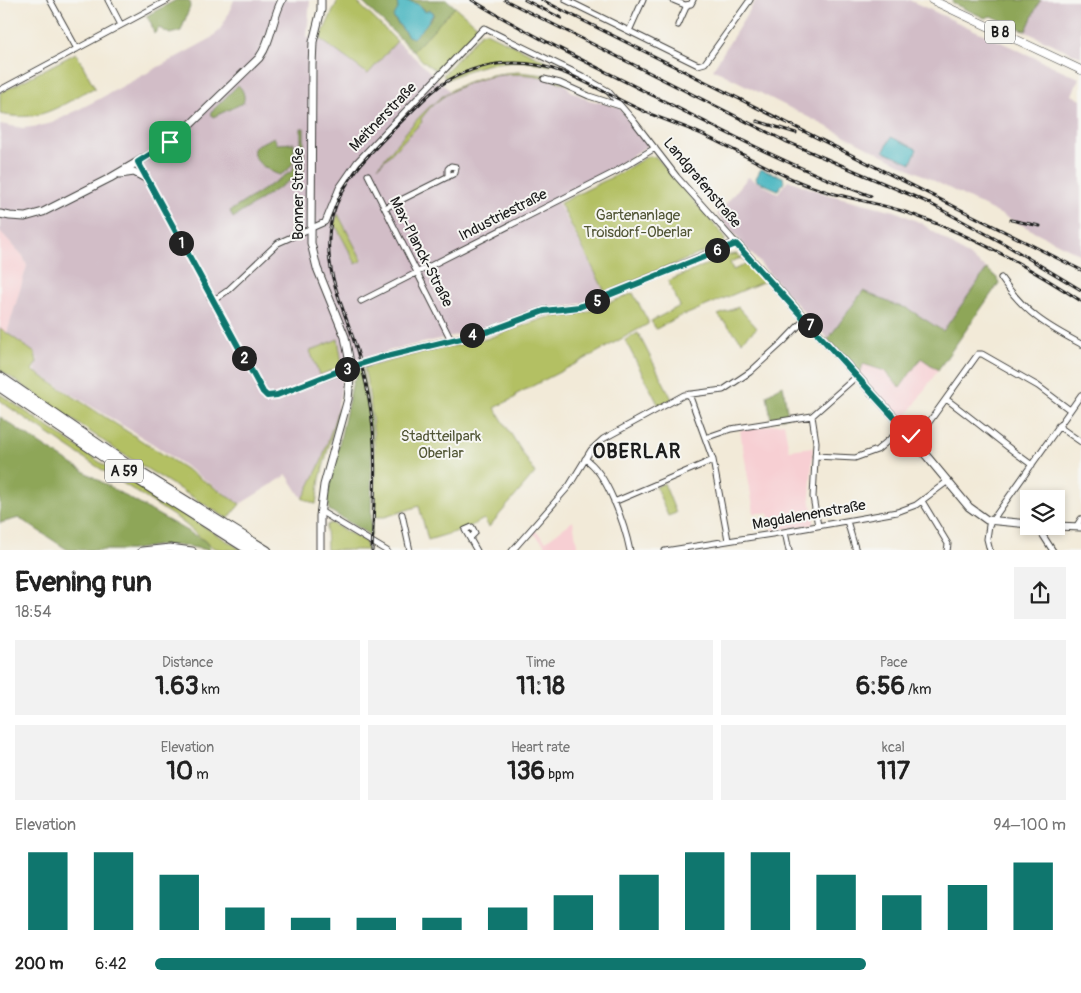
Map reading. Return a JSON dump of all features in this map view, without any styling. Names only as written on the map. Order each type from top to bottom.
[{"type":"highway","name":"A 59","points":[[0,377],[131,467],[267,550]]},
{"type":"highway","name":"A 59","points":[[0,387],[126,472],[251,550]]},
{"type":"main road","name":"B 8","points":[[932,0],[1081,70]]},
{"type":"street","points":[[50,0],[77,49]]},
{"type":"street","points":[[108,0],[121,25]]},
{"type":"street","points":[[0,90],[168,0]]},
{"type":"street","points":[[0,214],[26,217],[43,212],[110,178],[177,137],[259,58],[268,43],[275,14],[282,0]]},
{"type":"street","name":"Bonner Straße","points":[[320,550],[324,485],[348,399],[350,368],[345,337],[314,258],[310,228],[311,70],[313,42],[321,10],[321,0]]},
{"type":"street","points":[[566,0],[695,64],[705,63],[750,0]]},
{"type":"street","points":[[629,31],[643,0]]},
{"type":"street","points":[[674,0],[687,5]]},
{"type":"street","points":[[678,25],[687,5],[691,4],[694,0]]},
{"type":"street","name":"Meitnerstraße","points":[[210,297],[217,298],[227,291],[278,243],[325,222],[339,188],[357,162],[484,28]]},
{"type":"street","name":"Landgrafenstraße","points":[[484,28],[608,91],[736,244],[858,376],[973,511],[982,518],[992,521]]},
{"type":"street","points":[[544,79],[560,83],[588,96],[621,106]]},
{"type":"street","name":"Industriestraße","points":[[361,301],[616,172],[655,148]]},
{"type":"street","points":[[138,162],[210,297],[267,396],[277,395],[387,356],[490,331],[544,311],[570,309],[589,304],[736,244]]},
{"type":"street","points":[[110,178],[119,174],[134,172],[147,179]]},
{"type":"street","name":"Max-Planck-Straße","points":[[368,175],[451,340]]},
{"type":"street","points":[[385,208],[448,177]]},
{"type":"street","points":[[1001,278],[1015,298],[1028,310],[1081,344]]},
{"type":"street","points":[[512,550],[568,486],[596,444],[609,435],[689,394],[722,390],[750,372],[784,342],[805,319]]},
{"type":"street","points":[[911,436],[927,424],[980,353],[1038,386],[1070,410]]},
{"type":"street","points":[[705,438],[731,429],[812,416],[858,376]]},
{"type":"street","points":[[689,394],[713,460],[728,540]]},
{"type":"street","points":[[990,550],[987,534],[989,524],[1081,395]]},
{"type":"street","points":[[946,398],[1000,442],[1032,465]]},
{"type":"street","points":[[812,416],[816,442],[813,497],[818,526]]},
{"type":"street","points":[[1058,426],[1081,442]]},
{"type":"street","points":[[815,456],[855,458],[877,450],[904,428]]},
{"type":"street","points":[[585,459],[600,474],[614,502],[625,529],[630,550]]},
{"type":"street","points":[[614,502],[713,460]]},
{"type":"street","name":"Magdalenenstraße","points":[[665,550],[694,548],[728,540],[897,512],[908,509],[922,501],[948,481]]},
{"type":"street","points":[[922,501],[948,548]]},
{"type":"street","points":[[322,512],[387,550]]},
{"type":"street","name":"Bonner Straße","points":[[322,512],[324,550]]},
{"type":"street","points":[[402,514],[410,550]]},
{"type":"street","points":[[1065,526],[1079,527],[1081,519]]},
{"type":"street","points":[[847,521],[856,550]]},
{"type":"street","points":[[992,521],[1020,523]]},
{"type":"street","points":[[785,532],[789,550]]},
{"type":"street","points":[[1043,535],[1053,550]]},
{"type":"street","points":[[471,537],[477,550]]},
{"type":"street","points":[[142,550],[170,548],[192,550]]},
{"type":"shaded area","points":[[234,0],[310,0],[307,37],[320,39],[367,74],[397,41],[450,91],[475,81],[501,74],[540,76],[559,81],[565,84],[571,91],[589,100],[619,107],[649,145],[611,169],[556,199],[606,294],[569,306],[544,307],[496,326],[392,350],[343,366],[341,391],[336,414],[322,460],[305,495],[302,498],[287,475],[240,504],[153,444],[36,372],[35,367],[38,359],[34,352],[7,333],[27,266],[23,256],[0,231],[0,124],[23,128],[52,123],[99,99],[210,39],[219,31]]},
{"type":"shaded area","points":[[756,0],[909,0],[1079,78],[1072,95],[1081,100],[1081,255],[713,69]]},
{"type":"shaded area","points":[[1007,0],[1081,0],[1081,57],[991,16]]},
{"type":"shaded area","points":[[748,177],[778,193],[788,180],[826,194],[895,211],[921,223],[987,269],[943,331],[907,308],[895,305],[863,291],[828,339],[717,215]]},
{"type":"shaded area","points":[[0,231],[23,256],[27,266],[7,333],[0,328]]},
{"type":"shaded area","points":[[921,358],[938,370],[903,422],[860,374],[863,364],[885,371],[900,388]]},
{"type":"shaded area","points":[[784,423],[789,450],[813,447],[810,497],[814,521],[812,525],[773,531],[768,513],[754,513],[740,430]]},
{"type":"shaded area","points":[[573,521],[578,550],[545,550],[544,543],[531,531],[533,529],[546,541]]},
{"type":"green space","points":[[176,0],[188,0],[191,4],[181,31],[170,34],[159,28],[154,34],[151,23],[146,16]]},
{"type":"green space","points":[[338,0],[355,0],[397,41],[368,74],[320,39]]},
{"type":"green space","points":[[360,0],[397,0],[398,9],[394,19],[408,36],[419,32],[434,13],[430,10],[425,12],[424,9],[416,4],[400,0],[447,0],[455,7],[413,51]]},
{"type":"green space","points":[[953,0],[1041,0],[1026,31],[991,16],[985,18],[952,3]]},
{"type":"green space","points":[[455,7],[479,27],[479,30],[442,70],[437,70],[426,64],[413,51]]},
{"type":"green space","points":[[486,32],[552,64],[550,66],[523,62],[497,63],[472,69],[447,80],[443,75],[481,33]]},
{"type":"green space","points":[[76,53],[95,88],[45,113],[28,116],[0,114],[0,93]]},
{"type":"green space","points":[[519,72],[546,75],[567,82],[565,84],[548,78],[514,74],[480,79],[463,85],[432,106],[421,119],[422,122],[378,167],[422,114],[453,89],[471,81],[493,75]]},
{"type":"green space","points":[[238,85],[244,93],[243,103],[213,117],[210,113]]},
{"type":"green space","points":[[301,128],[304,128],[304,171],[233,218],[230,211],[292,171],[297,160],[300,160],[301,157]]},
{"type":"green space","points":[[274,137],[277,144],[294,143],[293,162],[289,169],[280,175],[262,166],[255,158],[254,153],[257,145]]},
{"type":"green space","name":"Gartenanlage Troisdorf-Oberlar","points":[[648,156],[656,157],[724,236],[725,241],[722,244],[606,294],[560,203],[618,174]]},
{"type":"green space","points":[[338,214],[362,260],[356,264],[337,228],[333,226]]},
{"type":"green space","points":[[736,254],[745,260],[741,258],[730,262],[733,270],[747,264],[746,261],[765,281],[684,314],[656,329],[651,321],[680,306],[668,281],[729,255]]},
{"type":"green space","points":[[987,269],[997,278],[999,283],[938,370],[921,358],[900,388],[885,371],[863,364],[860,374],[858,374],[828,339],[863,291],[895,305],[907,308],[943,331]]},
{"type":"green space","name":"Stadtteilpark Oberlar","points":[[633,293],[648,324],[515,395],[516,397],[495,408],[535,473],[489,527],[484,519],[465,529],[428,540],[419,506],[385,517],[375,517],[373,424],[364,368],[486,339],[545,318],[587,312]]},
{"type":"green space","points":[[738,307],[757,328],[742,341],[718,315]]},
{"type":"green space","points":[[0,328],[35,353],[37,362],[32,370],[240,504],[228,519],[118,451],[0,370]]},
{"type":"green space","points":[[638,333],[672,399],[659,406],[625,340]]},
{"type":"green space","points":[[338,339],[342,363],[339,368],[319,375],[310,351]]},
{"type":"green space","points":[[362,369],[370,413],[372,440],[371,536],[329,510],[327,498],[353,381],[357,371]]},
{"type":"green space","points":[[783,385],[788,417],[771,420],[767,395]]},
{"type":"green space","points":[[0,394],[98,461],[242,550],[214,548],[180,520],[0,401]]},
{"type":"green space","points":[[338,409],[315,504],[302,498],[322,460]]},
{"type":"green space","points":[[0,417],[75,466],[205,541],[210,548],[208,550],[162,545],[131,550],[68,550],[19,518],[0,523]]},
{"type":"green space","points":[[664,483],[676,513],[668,516],[656,487]]},
{"type":"green space","points":[[331,523],[366,542],[368,550],[327,550],[326,528]]},
{"type":"water","points":[[397,0],[413,3],[420,6],[425,12],[430,10],[434,13],[413,38],[408,36],[393,17],[398,9]]},
{"type":"water","points":[[891,137],[917,149],[911,163],[884,151]]},
{"type":"water","points":[[761,169],[783,177],[784,182],[778,190],[757,181],[756,178]]},
{"type":"railway","points":[[472,0],[539,38],[734,136],[815,174],[871,196]]},
{"type":"railway","points":[[505,0],[785,141],[927,202],[1003,243],[1081,290]]},
{"type":"railway","points":[[525,0],[561,18]]},
{"type":"railway","points":[[542,0],[1081,270]]},
{"type":"railway","points":[[372,550],[375,475],[372,418],[361,364],[332,274],[329,246],[332,217],[337,202],[352,176],[382,141],[436,88],[472,70],[488,65],[513,63],[530,64],[562,72],[645,112],[699,133],[797,181],[836,194],[902,211],[972,239],[1017,262],[1081,301]]},
{"type":"railway","points":[[757,121],[796,133]]},
{"type":"railway","points":[[1011,220],[1040,226]]},
{"type":"district","name":"OBERLAR","points":[[637,451]]},
{"type":"route","points":[[170,142],[138,162],[215,306],[267,396],[277,395],[344,369],[387,356],[490,331],[538,312],[579,307],[608,297],[736,244],[911,436]]}]
